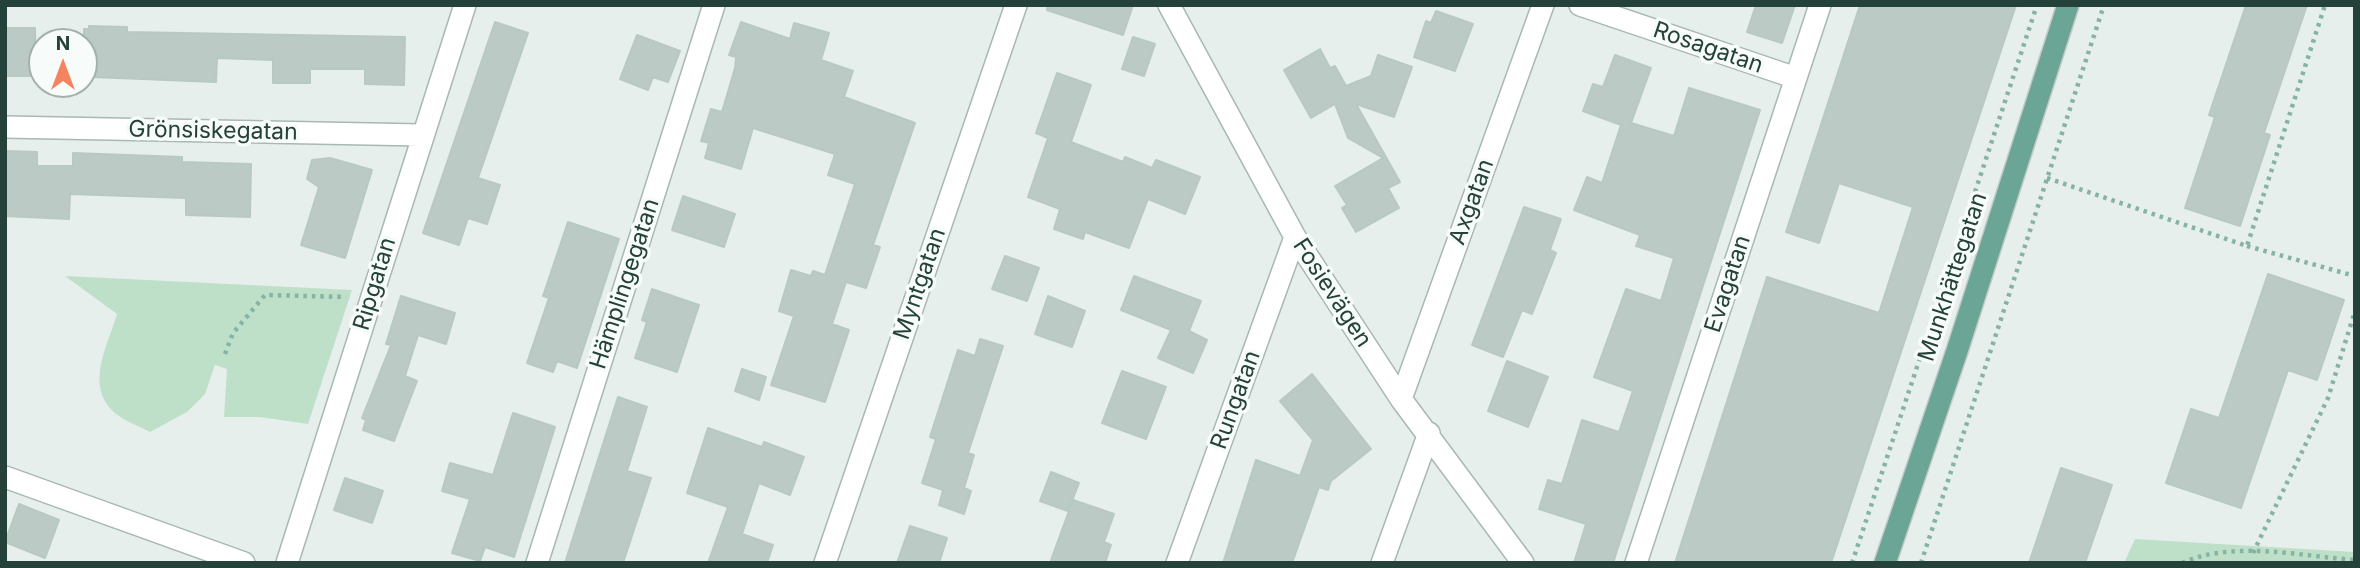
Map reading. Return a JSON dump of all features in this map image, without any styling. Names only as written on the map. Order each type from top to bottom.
[{"type":"main road","name":"Munkhättegatan","points":[[1885,563],[1961,339],[2068,5]]},
{"type":"street","name":"Ripgatan","points":[[287,563],[421,135],[465,5]]},
{"type":"street","name":"Hämplingegatan","points":[[537,563],[714,5]]},
{"type":"street","name":"Myntgatan","points":[[825,563],[1016,5]]},
{"type":"street","name":"Fosievägen","points":[[1169,5],[1295,237],[1401,399],[1429,433],[1523,563]]},
{"type":"street","name":"Axgatan","points":[[1401,399],[1543,5]]},
{"type":"street","name":"Rosagatan","points":[[1580,5],[1796,78]]},
{"type":"street","name":"Evagatan","points":[[1636,563],[1820,5]]},
{"type":"street","name":"Grönsiskegatan","points":[[5,127],[421,135]]},
{"type":"street","name":"Rungatan","points":[[1177,563],[1295,237]]},
{"type":"street","points":[[1382,563],[1429,433]]},
{"type":"street","points":[[5,477],[244,563]]},
{"type":"path","points":[[1852,563],[2037,5]]},
{"type":"path","points":[[1921,563],[2104,5]]},
{"type":"path","points":[[2247,246],[2325,5]]},
{"type":"path","points":[[2047,178],[2247,246],[2355,276]]},
{"type":"path","points":[[225,354],[233,333],[265,295],[343,298],[373,288]]},
{"type":"path","points":[[2253,553],[2328,398],[2355,311]]},
{"type":"path","points":[[2182,563],[2209,554],[2253,553],[2355,560]]},
{"type":"green space","points":[[65,276],[352,290],[308,424],[260,417],[224,417],[227,369],[215,365],[205,394],[187,412],[150,432],[115,413],[101,390],[101,365],[117,314]]},
{"type":"green space","points":[[2135,539],[2355,552],[2355,563],[2124,563]]},
{"type":"building","points":[[1048,5],[1133,5],[1123,35],[1047,10]]},
{"type":"building","points":[[1756,5],[1795,5],[1782,43],[1747,32]]},
{"type":"building","points":[[1860,5],[2016,5],[1831,563],[1675,563],[1767,277],[1879,313],[1913,207],[1839,183],[1819,243],[1786,232]]},
{"type":"building","points":[[2246,5],[2307,5],[2264,133],[2270,135],[2240,226],[2185,208],[2215,117],[2209,115]]},
{"type":"building","points":[[1436,11],[1473,24],[1455,71],[1414,57],[1426,21],[1431,23]]},
{"type":"building","points":[[495,22],[528,33],[478,178],[500,185],[487,224],[468,218],[459,245],[423,233]]},
{"type":"building","points":[[741,22],[790,39],[794,23],[829,33],[821,60],[853,71],[844,97],[915,123],[873,245],[880,247],[866,288],[846,282],[832,324],[849,330],[825,402],[771,385],[794,316],[779,311],[791,270],[811,276],[813,271],[825,275],[855,184],[828,175],[835,154],[753,128],[741,169],[705,158],[709,143],[701,141],[711,109],[722,112],[735,68],[736,57],[729,55]]},
{"type":"building","points":[[127,27],[127,32],[405,37],[404,85],[365,84],[365,69],[310,69],[310,83],[273,83],[273,60],[217,58],[216,82],[98,77],[98,28],[89,28]]},
{"type":"building","points":[[5,28],[28,28],[28,76],[5,76]]},
{"type":"building","points":[[637,35],[680,51],[668,82],[653,77],[648,90],[620,79]]},
{"type":"building","points":[[1133,37],[1155,44],[1144,76],[1122,69]]},
{"type":"building","points":[[1320,49],[1330,68],[1335,66],[1346,86],[1371,76],[1378,55],[1412,67],[1394,117],[1356,104],[1400,182],[1388,188],[1399,208],[1356,232],[1342,208],[1347,205],[1335,186],[1383,158],[1348,138],[1335,104],[1311,118],[1284,70]]},
{"type":"building","points":[[1615,55],[1651,68],[1631,123],[1674,136],[1689,88],[1760,110],[1613,563],[1574,563],[1586,524],[1539,509],[1548,480],[1562,484],[1582,420],[1619,432],[1633,391],[1594,377],[1626,289],[1661,301],[1674,258],[1636,246],[1640,235],[1574,210],[1587,177],[1602,183],[1621,125],[1583,111],[1593,84],[1603,87]]},
{"type":"building","points":[[1057,73],[1091,85],[1071,142],[1123,162],[1125,157],[1152,168],[1156,160],[1200,177],[1185,214],[1148,199],[1129,248],[1085,232],[1083,239],[1054,229],[1060,209],[1028,197],[1048,138],[1036,133]]},
{"type":"building","points":[[5,151],[37,152],[37,166],[73,166],[73,153],[182,157],[182,162],[251,164],[250,217],[186,215],[186,198],[70,194],[69,219],[5,216]]},
{"type":"building","points":[[330,158],[372,170],[345,258],[301,245],[319,187],[307,179],[312,160]]},
{"type":"building","points":[[683,196],[735,214],[724,247],[672,230]]},
{"type":"building","points":[[1524,207],[1561,219],[1550,250],[1556,253],[1532,314],[1522,310],[1503,357],[1472,345]]},
{"type":"building","points":[[568,222],[619,239],[577,368],[557,361],[553,372],[527,363],[549,298],[543,296]]},
{"type":"building","points":[[1005,256],[1039,268],[1027,301],[992,289]]},
{"type":"building","points":[[2268,274],[2344,300],[2317,380],[2288,370],[2241,508],[2166,483],[2191,409],[2219,418]]},
{"type":"building","points":[[1134,276],[1201,301],[1189,331],[1207,340],[1193,373],[1158,358],[1171,330],[1121,310]]},
{"type":"building","points":[[652,289],[699,305],[677,372],[635,358],[647,322],[642,320]]},
{"type":"building","points":[[401,296],[455,313],[446,344],[418,335],[405,376],[417,381],[394,441],[363,430],[366,420],[362,418],[391,345],[386,344]]},
{"type":"building","points":[[1048,296],[1085,311],[1072,347],[1035,334]]},
{"type":"building","points":[[980,339],[1003,346],[968,453],[974,455],[964,488],[971,491],[964,514],[939,505],[943,490],[922,483],[936,439],[930,437],[958,350],[975,356]]},
{"type":"building","points":[[1507,361],[1548,377],[1528,427],[1488,411]]},
{"type":"building","points":[[742,369],[766,377],[759,400],[735,391]]},
{"type":"building","points":[[1122,371],[1166,387],[1146,439],[1102,423]]},
{"type":"building","points":[[1312,374],[1371,449],[1331,481],[1328,490],[1319,487],[1292,563],[1223,563],[1256,460],[1300,476],[1313,440],[1280,401]]},
{"type":"building","points":[[618,397],[647,407],[627,471],[651,478],[623,563],[565,563]]},
{"type":"building","points":[[513,413],[555,427],[514,557],[485,547],[480,561],[452,553],[470,499],[442,491],[450,463],[493,475]]},
{"type":"building","points":[[708,428],[762,447],[764,442],[804,457],[790,495],[759,483],[742,534],[773,545],[767,563],[708,563],[728,507],[687,493]]},
{"type":"building","points":[[2061,468],[2112,485],[2085,563],[2029,563]]},
{"type":"building","points":[[1051,472],[1079,483],[1068,511],[1040,501]]},
{"type":"building","points":[[345,478],[383,491],[372,523],[334,510]]},
{"type":"building","points":[[1073,500],[1114,514],[1104,542],[1111,545],[1105,563],[1050,563]]},
{"type":"building","points":[[19,504],[59,520],[45,558],[5,542]]},
{"type":"building","points":[[910,526],[947,538],[939,563],[897,563]]}]
